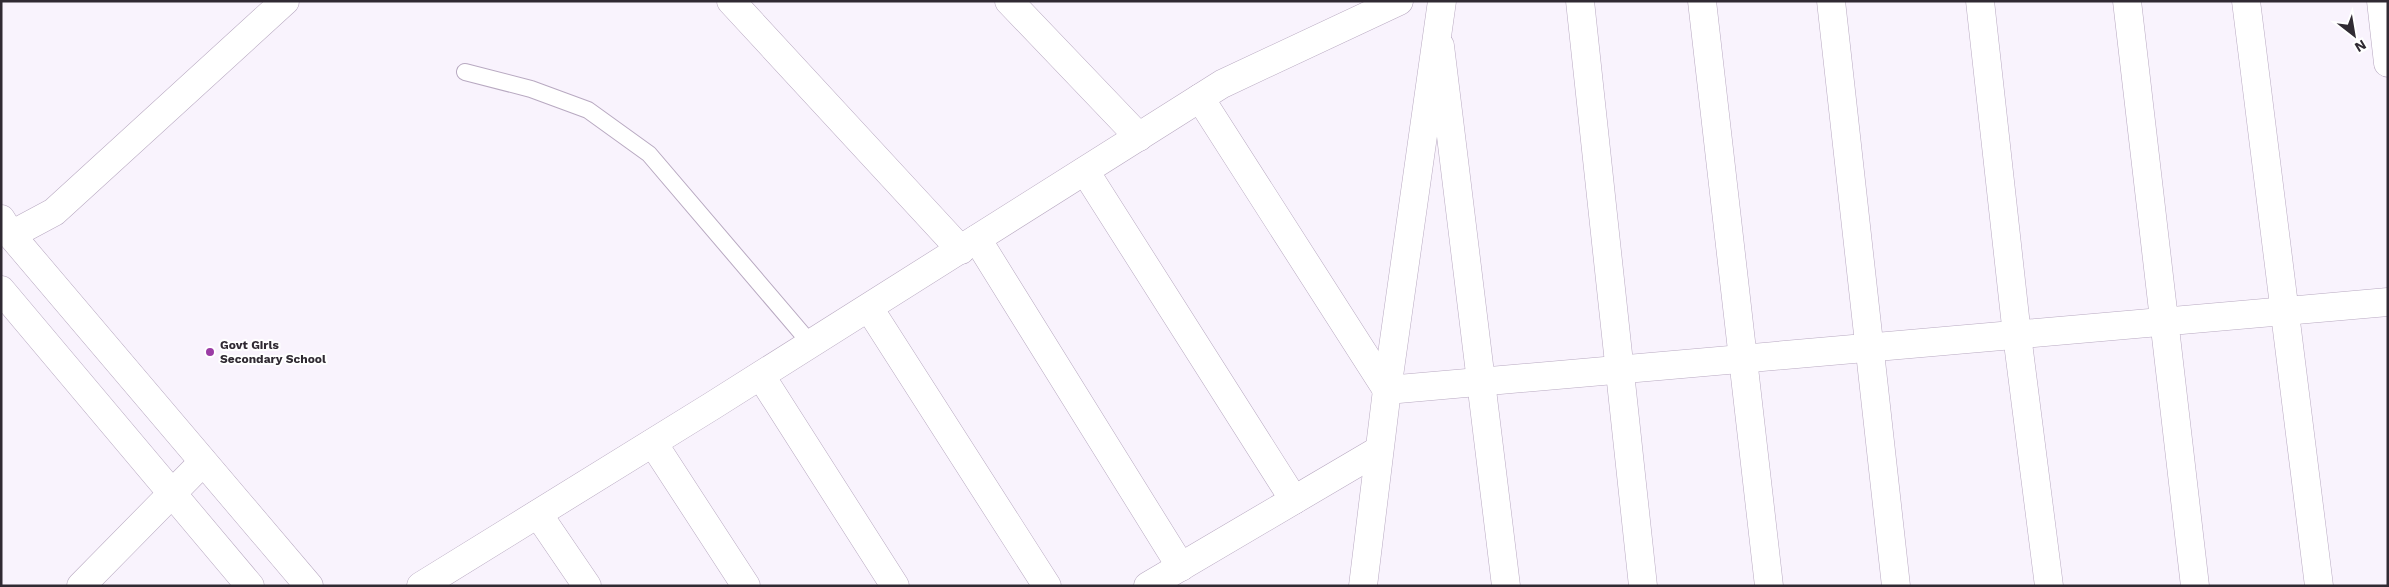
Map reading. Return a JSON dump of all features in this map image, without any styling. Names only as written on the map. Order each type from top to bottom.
[{"type":"street","points":[[285,1],[54,212],[6,227],[309,586]]},
{"type":"street","points":[[731,1],[969,244],[1181,567]]},
{"type":"street","points":[[1009,1],[1139,137]]},
{"type":"street","points":[[421,586],[761,376],[1222,84],[1399,1]]},
{"type":"street","points":[[1363,586],[1387,390],[1442,1]]},
{"type":"street","points":[[1580,1],[1643,586]]},
{"type":"street","points":[[1702,1],[1769,586]]},
{"type":"street","points":[[1831,1],[1896,586]]},
{"type":"street","points":[[1980,1],[2016,335],[2049,586]]},
{"type":"street","points":[[2127,1],[2195,586]]},
{"type":"street","points":[[2246,1],[2319,586]]},
{"type":"street","points":[[2381,1],[2388,63]]},
{"type":"street","points":[[1438,31],[1506,586]]},
{"type":"street","points":[[1200,98],[1387,390]]},
{"type":"street","points":[[1086,171],[1294,500]]},
{"type":"street","points":[[1,290],[250,586]]},
{"type":"street","points":[[1387,390],[2388,302]]},
{"type":"street","points":[[869,308],[1047,586]]},
{"type":"street","points":[[761,376],[895,586]]},
{"type":"street","points":[[654,443],[746,586]]},
{"type":"street","points":[[1148,586],[1379,450]]},
{"type":"street","points":[[81,586],[203,462]]},
{"type":"street","points":[[538,514],[587,586]]},
{"type":"lane","points":[[465,72],[531,89],[588,110],[649,154],[811,344]]},
{"type":"place","name":"Govt Girls Secondary School","points":[[210,352]]}]
